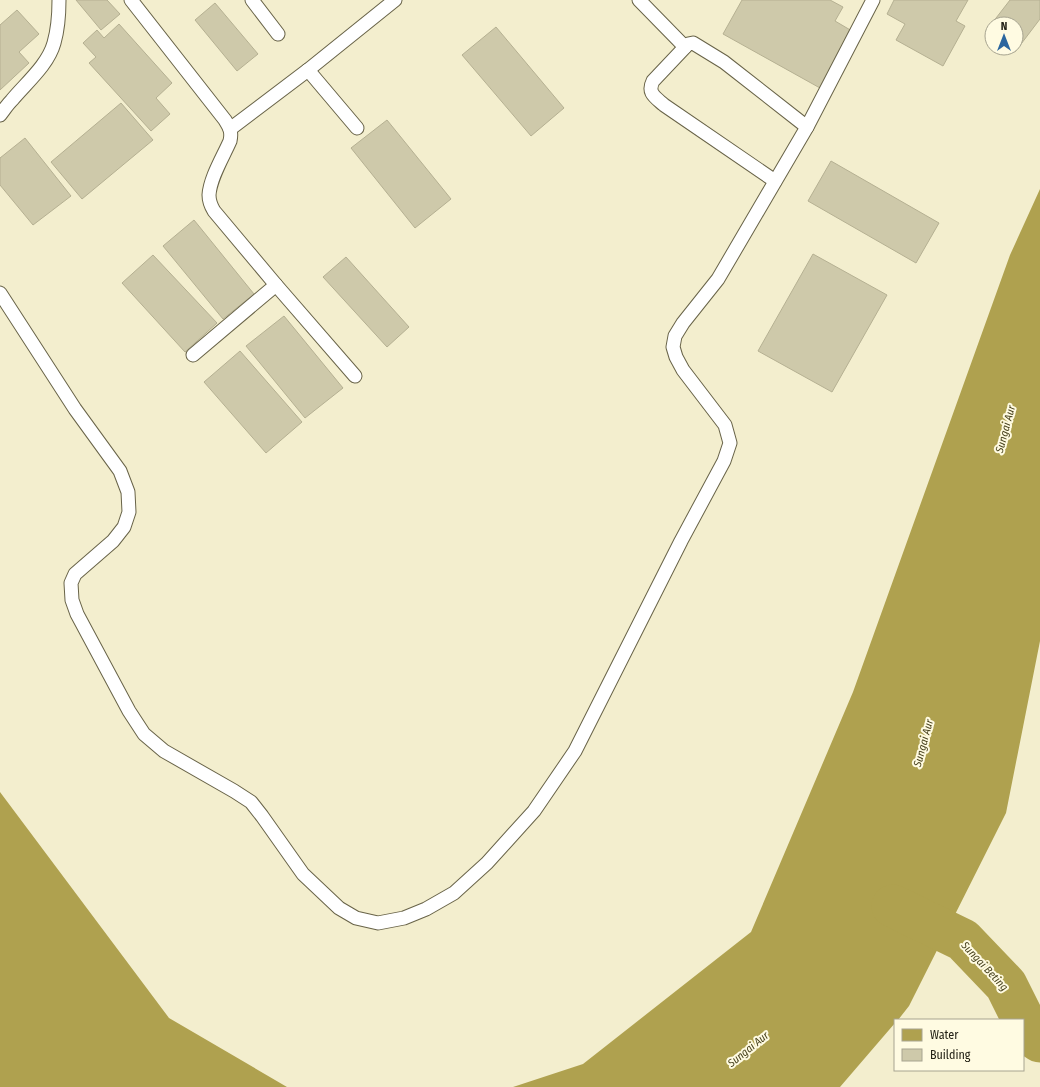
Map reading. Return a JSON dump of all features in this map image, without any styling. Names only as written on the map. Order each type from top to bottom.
[{"type":"lane","points":[[0,115],[11,100],[36,74],[48,57],[54,44],[58,22],[59,0]]},
{"type":"lane","points":[[132,0],[230,129],[230,142],[211,184],[209,196],[214,210],[276,285],[355,376]]},
{"type":"lane","points":[[252,0],[278,34]]},
{"type":"lane","points":[[230,129],[308,70],[395,0]]},
{"type":"lane","points":[[639,0],[685,47]]},
{"type":"lane","points":[[0,293],[76,409],[120,471],[128,492],[129,512],[124,527],[113,541],[75,574],[71,584],[72,600],[77,614],[144,734],[164,751],[234,791],[250,802],[262,816],[303,874],[339,908],[356,918],[378,923],[404,918],[426,909],[454,892],[487,863],[534,811],[575,751],[681,541],[724,461],[730,443],[725,425],[683,370],[676,357],[673,347],[675,336],[718,279],[807,127],[873,0]]},
{"type":"lane","points":[[775,181],[664,105],[652,95],[650,88],[653,81],[688,44],[693,43],[724,62],[807,127]]},
{"type":"lane","points":[[308,70],[357,128]]},
{"type":"lane","points":[[193,355],[276,285]]},
{"type":"water","name":"Sungai Aur","points":[[1040,189],[1040,641],[1006,813],[909,1006],[899,1019],[894,1019],[894,1024],[840,1087],[513,1087],[583,1064],[751,932],[853,692],[1010,255]]},
{"type":"water","points":[[0,792],[169,1018],[287,1087],[0,1087]]},
{"type":"building","points":[[76,0],[107,0],[120,14],[101,30]]},
{"type":"building","points":[[742,0],[830,0],[843,7],[835,21],[852,31],[820,88],[723,34]]},
{"type":"building","points":[[894,0],[968,0],[956,21],[965,26],[943,66],[896,40],[905,24],[887,14]]},
{"type":"building","points":[[1010,0],[1040,0],[1040,19],[1024,40],[1024,16],[998,16]]},
{"type":"building","points":[[215,3],[258,54],[237,71],[195,20]]},
{"type":"building","points":[[17,10],[39,34],[19,52],[29,63],[0,90],[0,25]]},
{"type":"building","points":[[119,24],[172,83],[156,98],[170,114],[151,131],[89,63],[96,57],[83,43],[97,30],[104,38]]},
{"type":"building","points":[[496,27],[564,108],[531,136],[462,55]]},
{"type":"building","points":[[121,103],[153,140],[82,199],[51,162]]},
{"type":"building","points":[[387,120],[451,199],[415,228],[351,148]]},
{"type":"building","points":[[25,138],[71,196],[33,225],[0,185],[0,158]]},
{"type":"building","points":[[831,161],[939,223],[916,263],[808,201]]},
{"type":"building","points":[[194,220],[254,294],[223,319],[163,246]]},
{"type":"building","points":[[813,254],[887,295],[832,392],[758,351]]},
{"type":"building","points":[[153,255],[217,323],[185,352],[122,283]]},
{"type":"building","points":[[346,257],[409,327],[387,347],[323,277]]},
{"type":"building","points":[[284,316],[343,388],[305,418],[246,346]]},
{"type":"building","points":[[240,351],[302,422],[266,453],[204,382]]},
{"type":"waterway","name":"Sungai Beting","points":[[893,906],[963,940],[1006,985],[1023,1019]]},
{"type":"waterway","name":"Sungai Beting","points":[[1024,1021],[1031,1035],[1040,1041]]}]
